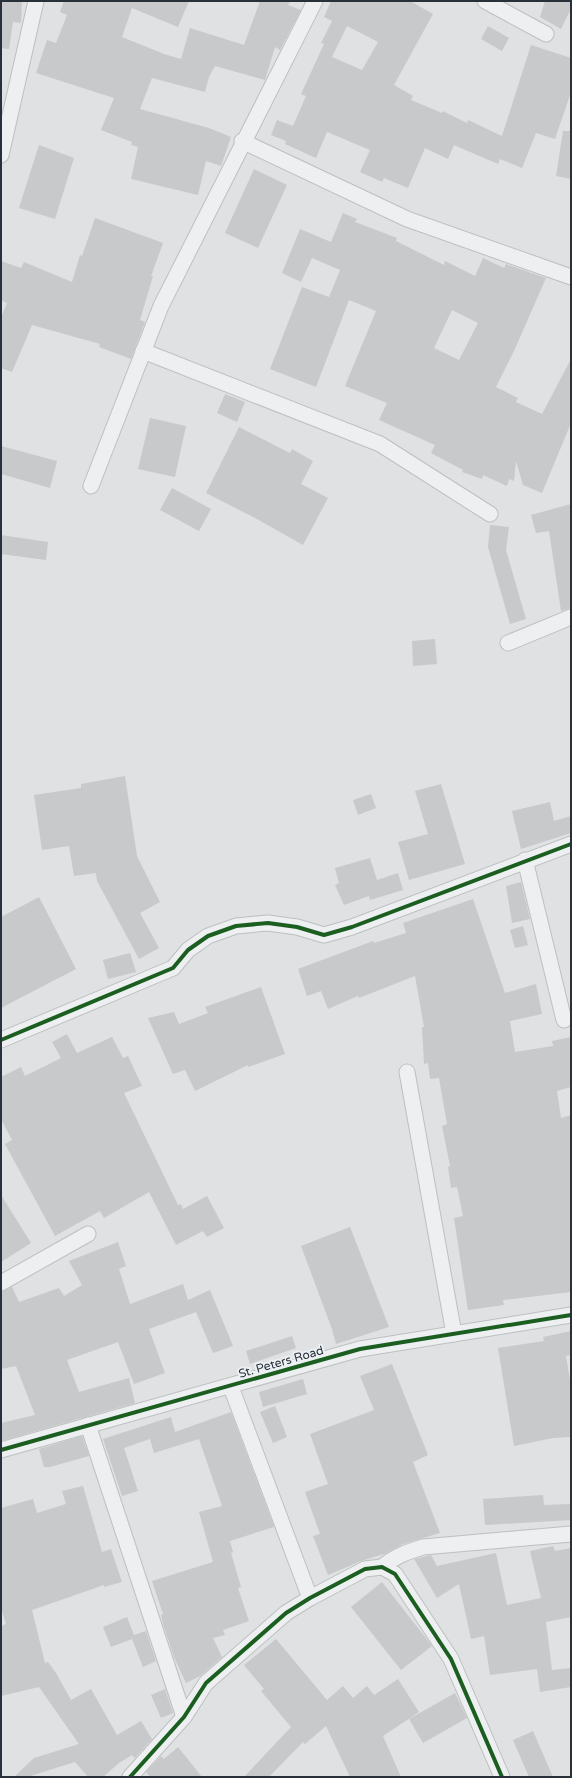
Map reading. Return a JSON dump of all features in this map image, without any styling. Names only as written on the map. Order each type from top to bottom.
[{"type":"street","points":[[1,155],[36,1]]},
{"type":"street","points":[[90,486],[160,306],[315,1]]},
{"type":"street","points":[[485,1],[546,34]]},
{"type":"street","points":[[242,142],[407,219],[571,277]]},
{"type":"street","points":[[143,351],[380,444],[490,514]]},
{"type":"street","points":[[508,643],[571,617]]},
{"type":"street","points":[[1,1040],[173,968],[188,950],[208,936],[236,926],[268,924],[290,926],[324,935],[352,927],[525,860],[571,844]]},
{"type":"street","points":[[525,860],[564,1020]]},
{"type":"street","points":[[407,1072],[454,1334]]},
{"type":"street","points":[[1,1283],[88,1234]]},
{"type":"street","name":"St. Peters Road","points":[[1,1450],[360,1349],[571,1315]]},
{"type":"street","points":[[231,1386],[310,1598]]},
{"type":"street","points":[[88,1425],[184,1716]]},
{"type":"street","points":[[130,1777],[184,1716],[206,1683],[286,1613],[310,1598],[365,1569],[382,1567],[392,1559],[406,1552],[423,1547],[571,1534]]},
{"type":"street","points":[[382,1567],[395,1574],[451,1660],[502,1777]]},
{"type":"building","points":[[1,1],[22,1],[21,23],[13,22],[9,49],[1,48]]},
{"type":"building","points":[[64,1],[189,1],[178,27],[132,8],[122,37],[164,54],[181,59],[190,28],[244,45],[260,1],[290,1],[288,5],[301,10],[280,50],[275,47],[265,80],[215,66],[209,77],[205,92],[152,78],[140,109],[209,128],[231,137],[221,166],[206,161],[198,195],[131,179],[138,147],[131,145],[132,142],[101,130],[114,98],[36,73],[47,40],[56,43],[67,15],[60,12]]},
{"type":"building","points":[[331,1],[410,1],[433,14],[394,85],[413,96],[411,100],[442,113],[443,111],[467,123],[468,120],[502,136],[531,45],[571,58],[571,92],[555,139],[536,133],[522,168],[500,159],[498,164],[454,145],[448,159],[425,148],[408,188],[384,178],[382,182],[360,172],[370,150],[327,132],[316,158],[285,144],[286,141],[271,135],[277,120],[293,126],[306,96],[301,94],[324,44],[321,43],[332,21],[324,17]],"holes":[[[347,26],[378,42],[362,70],[332,57]]]},
{"type":"building","points":[[545,1],[571,1],[571,9],[561,29],[540,17]]},
{"type":"building","points":[[488,26],[509,38],[502,51],[481,39]]},
{"type":"building","points":[[563,131],[571,131],[571,179],[556,176]]},
{"type":"building","points":[[39,145],[74,158],[55,219],[19,208]]},
{"type":"building","points":[[254,169],[287,185],[258,248],[225,233]]},
{"type":"building","points":[[343,213],[357,219],[355,222],[397,238],[396,241],[444,265],[445,261],[475,276],[483,258],[504,268],[506,264],[546,278],[514,351],[496,387],[518,398],[516,402],[542,414],[571,359],[571,423],[542,493],[523,485],[516,461],[514,481],[509,479],[507,486],[483,475],[482,479],[462,472],[463,470],[431,453],[435,445],[379,420],[387,403],[345,386],[376,311],[349,300],[316,387],[270,369],[302,287],[329,297],[340,270],[312,258],[301,282],[282,273],[300,229],[331,242]],"holes":[[[452,310],[478,323],[459,360],[434,348]]]},
{"type":"building","points":[[95,218],[163,243],[151,276],[153,276],[140,320],[145,322],[131,359],[99,347],[100,344],[32,325],[12,372],[1,368],[1,318],[7,303],[1,300],[1,261],[21,268],[24,262],[72,282],[80,255],[82,256]]},
{"type":"building","points":[[225,394],[245,402],[237,422],[217,413]]},
{"type":"building","points":[[150,418],[186,426],[175,477],[138,469]]},
{"type":"building","points":[[239,427],[290,453],[292,449],[313,461],[301,484],[328,498],[303,545],[206,493]]},
{"type":"building","points":[[1,446],[57,461],[50,488],[1,474]]},
{"type":"building","points":[[172,488],[211,509],[199,531],[160,510]]},
{"type":"building","points":[[571,504],[571,608],[561,611],[549,531],[536,533],[531,515]]},
{"type":"building","points":[[490,525],[509,527],[506,550],[526,619],[510,624],[488,547]]},
{"type":"building","points":[[1,535],[48,542],[46,560],[1,554]]},
{"type":"building","points":[[435,639],[437,664],[413,666],[412,641]]},
{"type":"building","points":[[125,776],[137,856],[160,902],[140,913],[159,948],[139,959],[97,881],[96,873],[74,876],[69,846],[42,850],[34,795],[81,788],[81,784]]},
{"type":"building","points":[[441,784],[465,864],[409,880],[398,842],[428,834],[415,791]]},
{"type":"building","points":[[371,794],[376,808],[358,815],[353,800]]},
{"type":"building","points":[[550,802],[554,821],[571,816],[571,833],[521,849],[512,811]]},
{"type":"building","points":[[370,858],[377,880],[398,873],[403,890],[370,900],[369,896],[344,905],[335,885],[339,883],[335,868]]},
{"type":"building","points":[[521,882],[530,919],[512,923],[506,886]]},
{"type":"building","points":[[39,897],[76,969],[1,1008],[1,917]]},
{"type":"building","points":[[473,899],[505,993],[536,984],[542,1014],[510,1021],[515,1052],[553,1046],[552,1041],[571,1037],[571,1087],[557,1091],[561,1118],[571,1115],[571,1292],[503,1300],[504,1305],[468,1310],[454,1218],[463,1216],[457,1187],[451,1188],[448,1167],[450,1166],[442,1126],[447,1124],[439,1078],[430,1079],[428,1063],[424,1064],[422,1027],[424,1027],[415,976],[359,998],[358,996],[328,1009],[321,991],[307,996],[298,969],[373,941],[374,943],[406,933],[403,923]]},
{"type":"building","points":[[523,926],[528,945],[515,948],[510,930]]},
{"type":"building","points":[[130,953],[136,972],[108,979],[103,960]]},
{"type":"building","points":[[261,987],[285,1054],[248,1067],[248,1065],[195,1091],[185,1070],[173,1074],[148,1018],[174,1012],[179,1024],[208,1013],[205,1007]]},
{"type":"building","points":[[67,1034],[77,1053],[112,1037],[123,1058],[128,1056],[142,1086],[124,1093],[178,1205],[181,1204],[183,1209],[207,1196],[224,1228],[207,1237],[203,1231],[176,1245],[149,1192],[104,1218],[100,1211],[55,1236],[5,1144],[12,1140],[1,1119],[1,1077],[21,1067],[25,1076],[61,1058],[52,1042]]},
{"type":"building","points":[[1,1195],[31,1243],[1,1262]]},
{"type":"building","points":[[350,1227],[389,1327],[336,1344],[332,1329],[301,1246]]},
{"type":"building","points":[[118,1242],[126,1266],[119,1269],[130,1304],[183,1284],[188,1300],[210,1290],[233,1346],[213,1353],[196,1312],[149,1329],[165,1373],[134,1384],[118,1342],[67,1360],[79,1392],[129,1378],[135,1403],[1,1441],[1,1423],[35,1415],[16,1366],[1,1369],[1,1292],[12,1287],[19,1302],[59,1288],[64,1296],[82,1285],[69,1261]]},
{"type":"building","points":[[571,1331],[571,1355],[566,1356],[571,1386],[571,1437],[553,1438],[514,1446],[498,1348],[544,1341],[543,1337]]},
{"type":"building","points":[[292,1336],[296,1348],[250,1364],[246,1351]]},
{"type":"building","points":[[392,1364],[428,1455],[413,1462],[440,1533],[403,1544],[384,1554],[361,1561],[328,1575],[313,1536],[320,1534],[305,1492],[328,1484],[310,1434],[374,1410],[360,1376]]},
{"type":"building","points":[[303,1379],[307,1394],[263,1407],[259,1392]]},
{"type":"building","points":[[275,1406],[287,1437],[273,1443],[260,1412]]},
{"type":"building","points":[[231,1412],[274,1527],[230,1541],[233,1552],[231,1553],[241,1587],[238,1588],[249,1621],[223,1630],[225,1635],[213,1638],[222,1657],[200,1676],[186,1683],[174,1657],[163,1624],[161,1615],[163,1614],[152,1581],[213,1562],[199,1512],[222,1506],[199,1439],[154,1453],[150,1439],[124,1448],[138,1491],[122,1496],[103,1439],[171,1417],[175,1432]]},
{"type":"building","points":[[82,1436],[89,1456],[50,1467],[44,1467],[39,1449]]},
{"type":"building","points":[[83,1486],[102,1552],[111,1549],[122,1582],[104,1587],[104,1585],[32,1610],[45,1663],[48,1662],[56,1673],[71,1700],[91,1689],[117,1735],[141,1721],[152,1739],[135,1758],[132,1755],[119,1763],[103,1777],[88,1777],[75,1762],[27,1777],[14,1777],[34,1758],[79,1744],[39,1687],[1,1696],[1,1626],[6,1624],[1,1608],[1,1508],[33,1499],[37,1513],[66,1504],[62,1491]]},
{"type":"building","points":[[543,1495],[544,1505],[571,1504],[571,1520],[485,1525],[483,1499]]},
{"type":"building","points":[[553,1546],[555,1551],[571,1548],[571,1617],[546,1622],[552,1670],[571,1668],[571,1687],[540,1692],[537,1669],[490,1675],[484,1636],[471,1639],[459,1584],[437,1598],[414,1559],[431,1555],[437,1566],[496,1553],[507,1605],[541,1598],[530,1551]]},
{"type":"building","points":[[382,1582],[432,1646],[401,1670],[351,1607]]},
{"type":"building","points":[[127,1617],[134,1635],[146,1631],[156,1661],[143,1667],[132,1639],[111,1647],[103,1627]]},
{"type":"building","points":[[276,1639],[327,1700],[343,1686],[353,1698],[367,1686],[374,1695],[398,1679],[419,1712],[383,1736],[401,1777],[350,1777],[326,1726],[305,1744],[303,1742],[269,1777],[244,1777],[291,1727],[261,1691],[264,1689],[244,1665]]},
{"type":"building","points":[[165,1689],[173,1713],[161,1718],[151,1695]]},
{"type":"building","points":[[455,1693],[467,1718],[423,1743],[409,1719]]},
{"type":"building","points":[[533,1731],[553,1777],[529,1777],[513,1740]]},
{"type":"building","points":[[178,1747],[202,1777],[150,1777],[146,1772],[161,1756],[164,1759]]},
{"type":"cycle path","points":[[1,1040],[173,968],[188,950],[208,936],[236,926],[268,923],[297,927],[324,935],[352,927],[571,844]]},
{"type":"cycle path","points":[[1,1450],[360,1349],[571,1315]]},
{"type":"cycle path","points":[[130,1777],[184,1717],[206,1683],[286,1613],[310,1598],[365,1569],[382,1567],[395,1574],[451,1659],[502,1777]]}]
